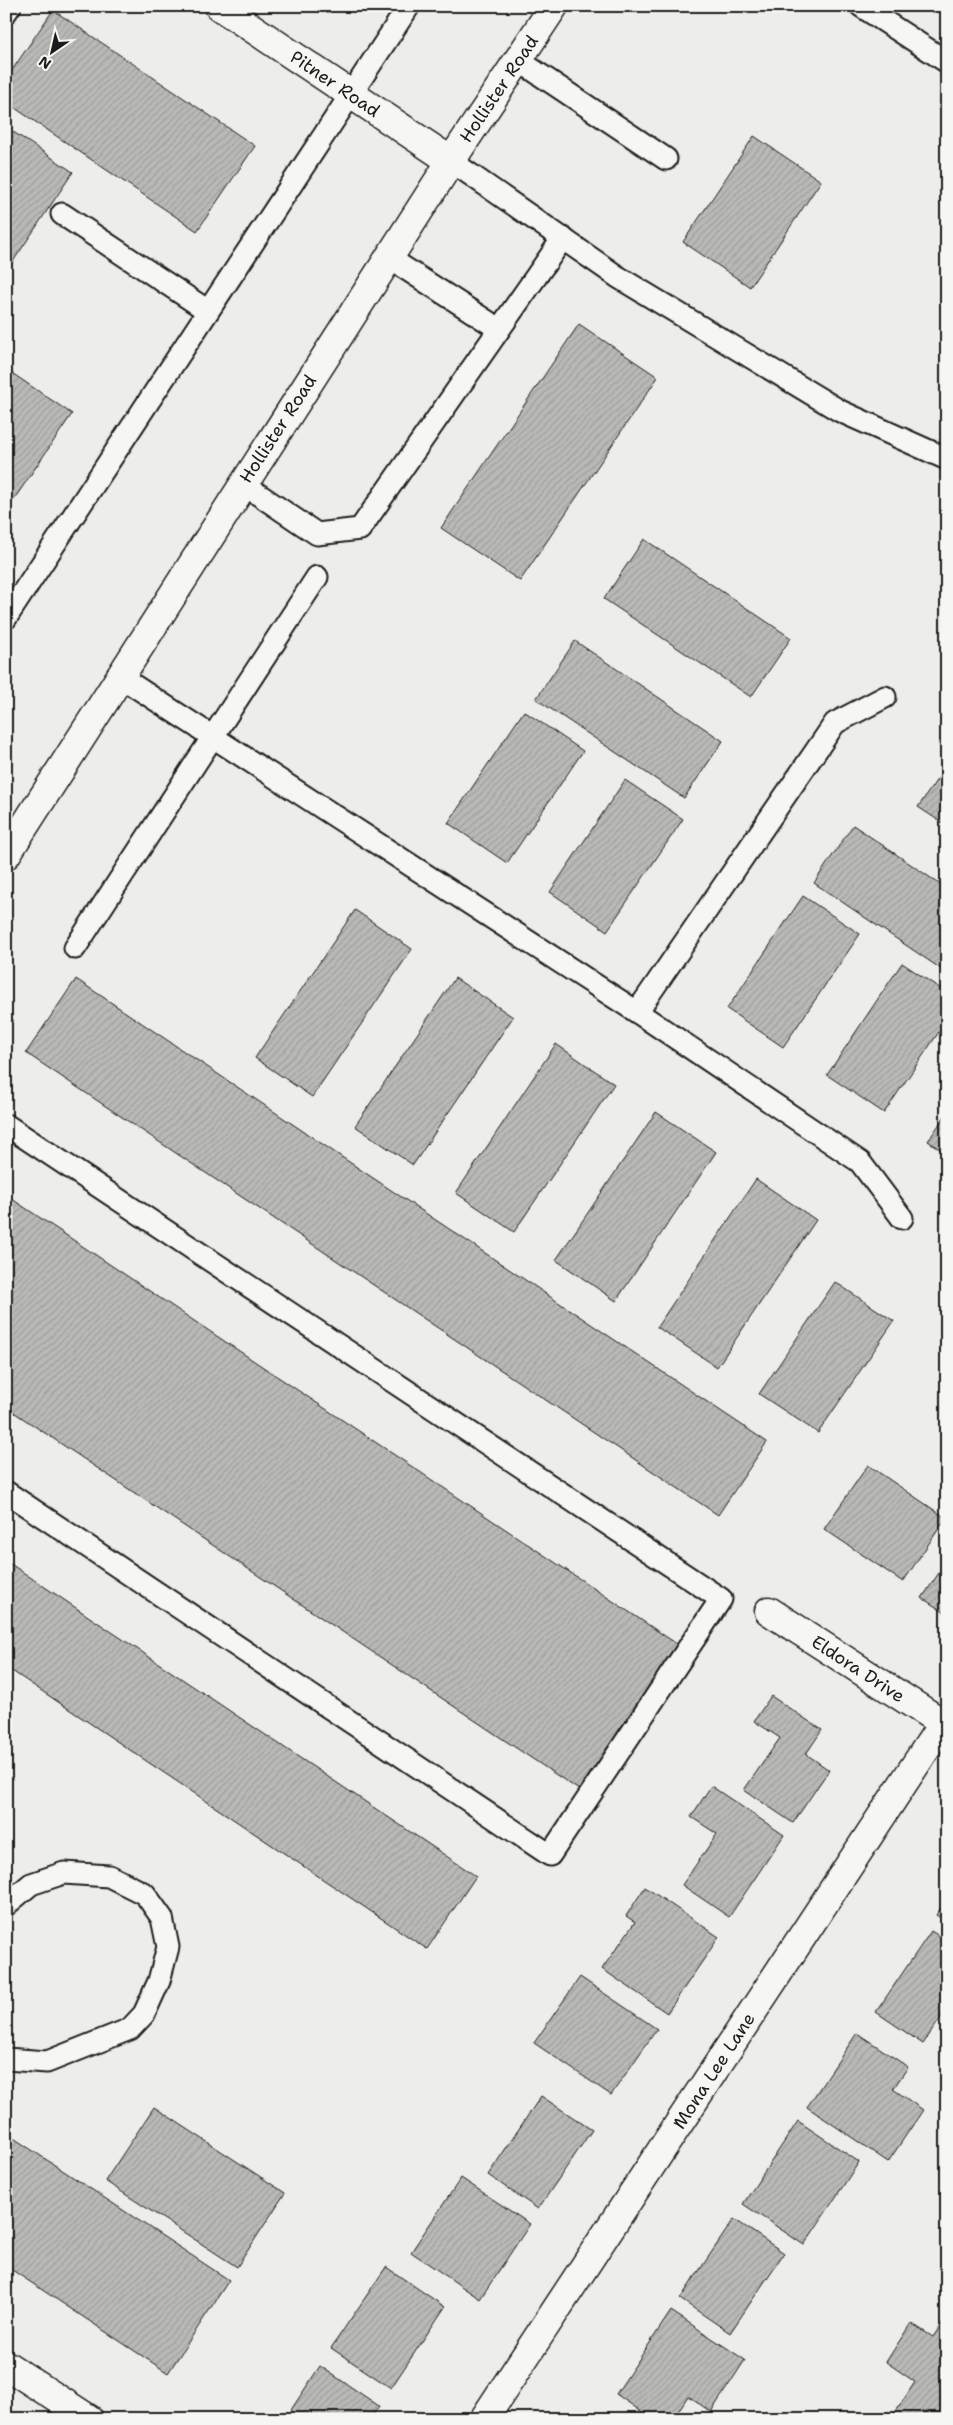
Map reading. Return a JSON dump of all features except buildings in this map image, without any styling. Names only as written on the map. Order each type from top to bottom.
[{"type":"street","name":"Pitner Road","points":[[219,6],[451,161]]},
{"type":"street","name":"Hollister Road","points":[[6,855],[451,161],[554,6]]},
{"type":"street","name":"Eldora Drive","points":[[769,1611],[945,1725]]},
{"type":"street","name":"Mona Lee Lane","points":[[484,2419],[945,1725]]},
{"type":"street","points":[[6,2365],[90,2419]]},
{"type":"lane","points":[[6,12],[10,6]]},
{"type":"lane","points":[[6,618],[409,6]]},
{"type":"lane","points":[[861,6],[947,62]]},
{"type":"lane","points":[[518,60],[666,159]]},
{"type":"lane","points":[[451,161],[618,276],[840,412],[947,459]]},
{"type":"lane","points":[[62,214],[208,311]]},
{"type":"lane","points":[[243,484],[317,534],[360,529],[563,238]]},
{"type":"lane","points":[[389,258],[499,329]]},
{"type":"lane","points":[[75,948],[317,576]]},
{"type":"lane","points":[[119,676],[637,1012],[860,1162],[902,1218]]},
{"type":"lane","points":[[637,1012],[835,723],[885,697]]},
{"type":"lane","points":[[6,1125],[721,1599],[550,1855],[6,1492]]},
{"type":"lane","points":[[6,1905],[31,1884],[64,1874],[109,1876],[145,1894],[162,1918],[168,1947],[159,1981],[144,2014],[130,2029],[47,2062],[6,2059]]}]
